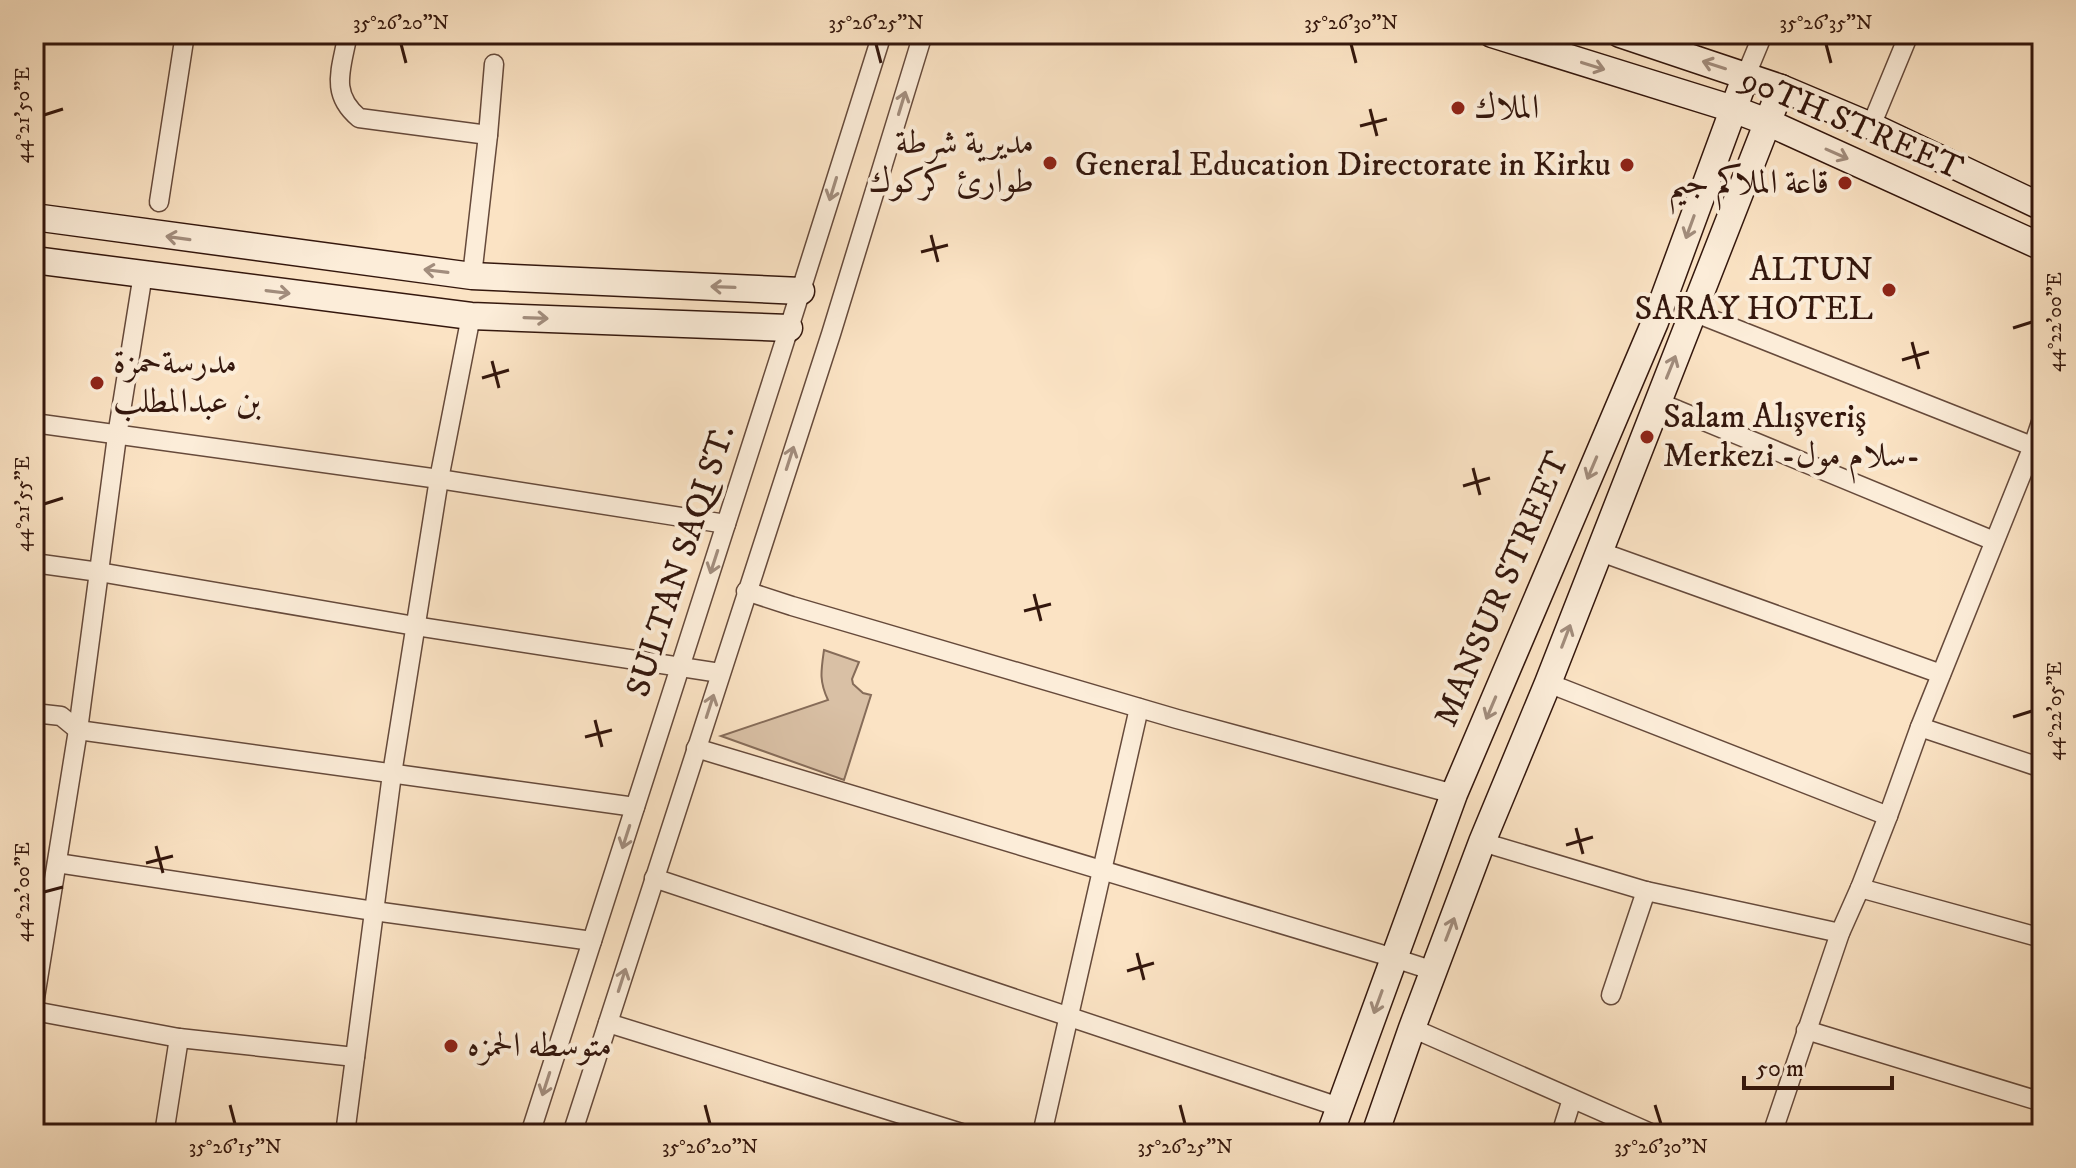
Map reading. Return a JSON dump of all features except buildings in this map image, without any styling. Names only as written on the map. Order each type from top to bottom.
[{"type":"street","points":[[159,202],[185,34]]},
{"type":"street","name":"SULTAN SAQI ST.","points":[[530,1134],[882,34]]},
{"type":"street","points":[[572,1134],[831,334],[923,34]]},
{"type":"street","name":"90TH STREET","points":[[1492,34],[1767,122],[2042,247]]},
{"type":"street","name":"90TH STREET","points":[[1620,34],[1781,88],[1871,126],[2042,207]]},
{"type":"street","points":[[1746,75],[1763,34]]},
{"type":"street","points":[[1871,126],[1909,34]]},
{"type":"street","points":[[347,38],[338,83],[346,107],[359,118],[488,135]]},
{"type":"street","points":[[472,276],[494,64]]},
{"type":"street","name":"MANSUR STREET","points":[[1330,1134],[1454,794],[1655,322],[1746,75]]},
{"type":"street","points":[[1375,1134],[1482,842],[1548,683],[1781,88]]},
{"type":"street","points":[[34,217],[472,276],[801,291]]},
{"type":"street","points":[[34,260],[471,316],[789,328]]},
{"type":"street","points":[[34,1004],[43,890],[57,863],[143,274]]},
{"type":"street","points":[[1693,312],[2038,448]]},
{"type":"street","points":[[345,1134],[392,774],[439,479],[471,316]]},
{"type":"street","points":[[1658,402],[1994,541]]},
{"type":"street","points":[[1772,1134],[1840,933],[1994,541],[2038,448],[2042,419]]},
{"type":"street","points":[[34,423],[439,479],[726,524]]},
{"type":"street","points":[[1598,551],[1941,674]]},
{"type":"street","points":[[34,563],[720,673]]},
{"type":"street","points":[[746,591],[1139,708],[1454,794]]},
{"type":"street","points":[[1548,683],[1888,816]]},
{"type":"street","points":[[1042,1134],[1139,708]]},
{"type":"street","points":[[34,713],[61,716],[78,730],[635,807]]},
{"type":"street","points":[[1920,727],[2042,768]]},
{"type":"street","points":[[696,748],[1434,971]]},
{"type":"street","points":[[1482,842],[1646,891],[1840,933]]},
{"type":"street","points":[[57,863],[592,941]]},
{"type":"street","points":[[654,878],[1339,1107]]},
{"type":"street","points":[[1860,888],[2042,938]]},
{"type":"street","points":[[1611,995],[1646,891]]},
{"type":"street","points":[[34,1011],[179,1038],[355,1057]]},
{"type":"street","points":[[608,1023],[964,1134]]},
{"type":"street","points":[[1412,1028],[1653,1134]]},
{"type":"street","points":[[1806,1030],[2042,1102]]},
{"type":"street","points":[[164,1134],[179,1038]]},
{"type":"street","points":[[1561,1134],[1572,1099]]},
{"type":"shaded area","points":[[824,650],[859,662],[853,684],[863,693],[871,695],[844,780],[721,736],[828,700],[822,676]]},
{"type":"place","name":"الملاك","points":[[1458,108]]},
{"type":"place","name":"مديرية شرطة طوارئ كركوك","points":[[1050,163]]},
{"type":"place","name":"General Education Directorate in Kirku","points":[[1627,165]]},
{"type":"place","name":"قاعة الملاكم جيم","points":[[1845,183]]},
{"type":"place","name":"ALTUN SARAY HOTEL","points":[[1889,290]]},
{"type":"place","name":"مدرسةحمزة بن عبدالمطلب","points":[[97,383]]},
{"type":"place","name":"Salam Alışveriş Merkezi -سلام مول-","points":[[1647,437]]},
{"type":"place","name":"متوسطه الحمزه","points":[[451,1046]]}]
